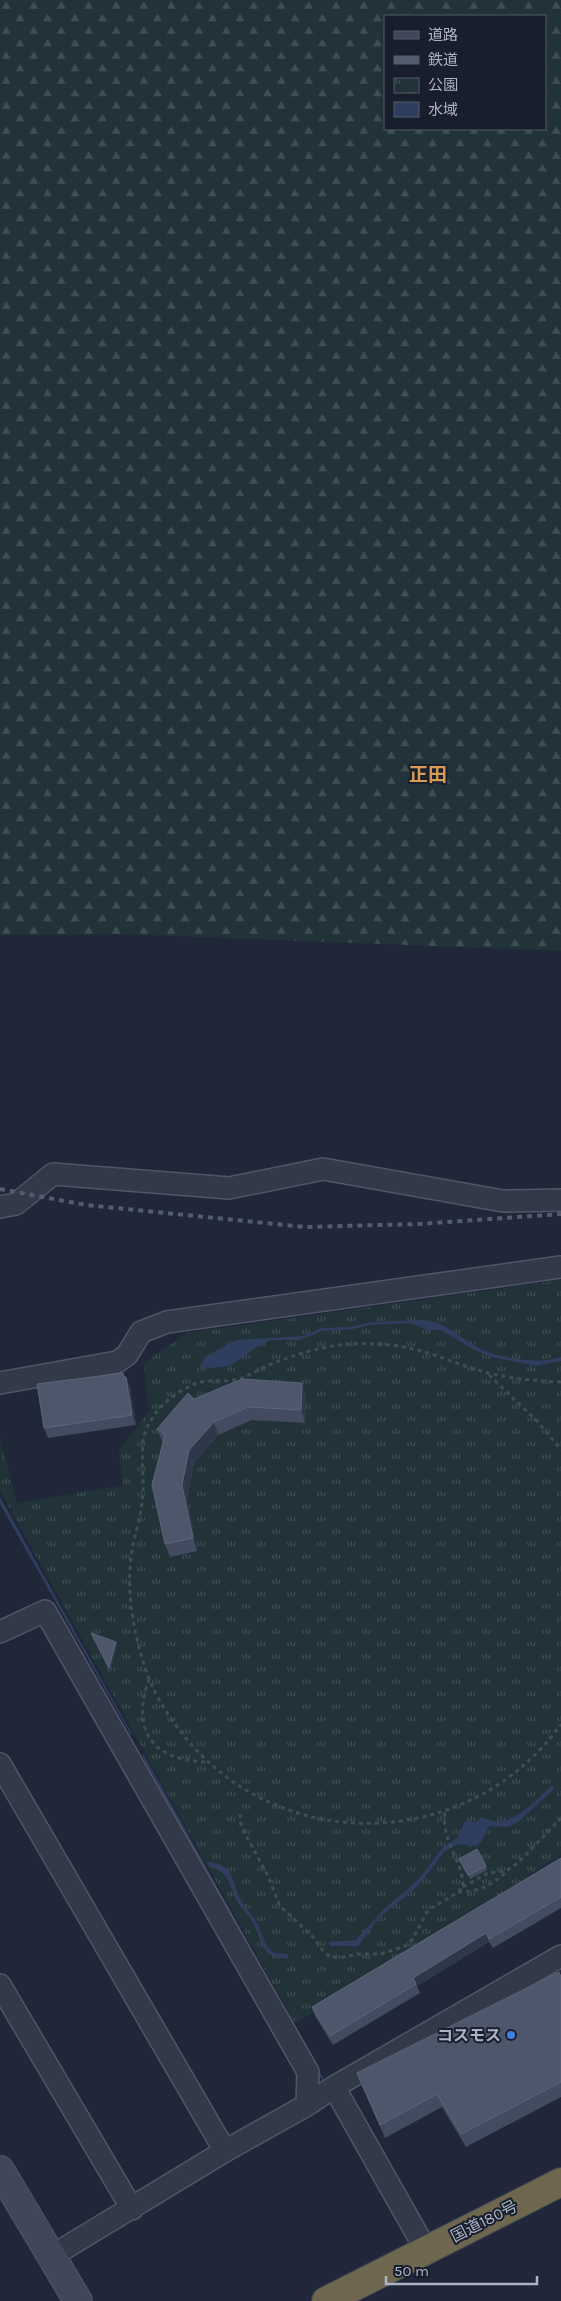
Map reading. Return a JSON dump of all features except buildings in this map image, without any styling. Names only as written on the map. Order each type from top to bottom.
[{"type":"highway","name":"国道180号","points":[[326,2301],[561,2182]]},
{"type":"street","points":[[0,1207],[16,1204],[54,1174],[229,1188],[323,1169],[503,1201],[561,1200]]},
{"type":"street","points":[[0,1384],[117,1362],[127,1355],[141,1332],[167,1322],[561,1267]]},
{"type":"street","points":[[0,1632],[45,1611],[308,2072],[307,2106]]},
{"type":"street","points":[[0,1764],[225,2151]]},
{"type":"street","points":[[52,2256],[225,2151],[307,2106],[334,2087],[561,1956]]},
{"type":"street","points":[[0,1985],[132,2209]]},
{"type":"street","points":[[334,2087],[426,2250]]},
{"type":"street","points":[[0,2170],[78,2301]]},
{"type":"path","points":[[561,1382],[526,1380],[487,1373],[407,1347],[349,1344],[304,1352],[238,1379],[198,1383],[170,1397],[154,1415],[143,1438],[142,1503],[130,1558],[131,1596],[135,1627],[149,1678],[172,1719],[206,1762],[242,1789],[275,1806],[300,1814],[363,1825],[411,1820],[445,1811],[498,1785],[524,1767],[549,1741],[561,1724]]},
{"type":"path","points":[[487,1373],[537,1421],[561,1450]]},
{"type":"path","points":[[149,1678],[141,1700],[140,1714],[145,1730],[158,1749],[170,1756],[184,1760],[206,1762]]},
{"type":"path","points":[[445,1811],[444,1820],[447,1842],[459,1867],[463,1887]]},
{"type":"path","points":[[240,1814],[241,1826],[268,1876],[280,1906],[314,1938],[329,1956],[339,1958],[358,1954],[392,1952],[412,1940],[428,1910],[463,1887],[488,1874],[506,1871]]},
{"type":"path","points":[[458,1892],[482,1889],[496,1881],[518,1863],[561,1818]]},
{"type":"green space","points":[[0,0],[561,0],[561,951],[124,934],[0,935]]},
{"type":"green space","points":[[561,1280],[561,1855],[295,2024],[0,1491],[0,1439],[17,1503],[123,1485],[119,1450],[149,1411],[144,1363],[187,1333]]},
{"type":"water","points":[[423,1320],[444,1326],[477,1347],[495,1354],[531,1360],[561,1357],[561,1361],[536,1366],[492,1357],[476,1351],[441,1330],[428,1330],[410,1323],[369,1325],[353,1329],[322,1331],[299,1340],[271,1340],[258,1346],[230,1366],[201,1369],[200,1366],[206,1356],[236,1340],[303,1336],[322,1328],[349,1327],[372,1322]]},
{"type":"water","points":[[0,1497],[132,1734],[131,1735],[0,1504]]},
{"type":"water","points":[[144,1755],[325,2081],[338,2073],[339,2075],[325,2085],[142,1756]]},
{"type":"water","points":[[552,1785],[554,1789],[518,1822],[508,1827],[489,1826],[482,1841],[477,1846],[459,1844],[445,1851],[419,1885],[379,1918],[358,1946],[330,1946],[329,1942],[356,1940],[383,1910],[418,1880],[443,1847],[457,1838],[465,1821],[476,1822],[481,1817],[502,1821],[512,1818],[528,1807]]},
{"type":"water","points":[[207,1862],[222,1865],[226,1868],[232,1876],[244,1905],[258,1924],[267,1946],[274,1953],[288,1954],[288,1959],[267,1952],[251,1920],[237,1901],[228,1880],[222,1872],[210,1867]]},
{"type":"railway","points":[[0,1189],[86,1205],[304,1227],[419,1224],[561,1214]]},
{"type":"place","name":"コスモス","points":[[511,2035]]},
{"type":"district","name":"正田","points":[[428,775]]}]
